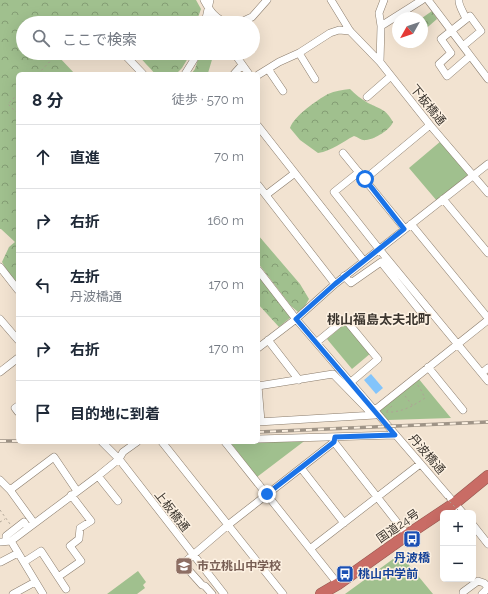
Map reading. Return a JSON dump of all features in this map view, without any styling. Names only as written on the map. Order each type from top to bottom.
[{"type":"highway","name":"国道24号","points":[[331,590],[407,535],[455,506],[488,476]]},
{"type":"street","points":[[204,0],[214,16]]},
{"type":"street","points":[[206,16],[210,0]]},
{"type":"street","points":[[253,16],[267,0]]},
{"type":"street","name":"下板橋通","points":[[332,0],[350,31],[380,62],[430,125],[488,193]]},
{"type":"street","points":[[380,62],[381,26],[379,14],[384,0]]},
{"type":"street","points":[[381,26],[422,0]]},
{"type":"street","points":[[428,0],[488,78]]},
{"type":"street","points":[[458,0],[466,19]]},
{"type":"street","points":[[463,46],[481,31],[470,16],[440,39],[450,53],[438,64],[447,76],[470,56]]},
{"type":"street","points":[[260,74],[299,53],[330,33],[338,30],[350,31]]},
{"type":"street","points":[[299,53],[315,79]]},
{"type":"street","points":[[130,60],[141,72]]},
{"type":"street","points":[[186,72],[194,60]]},
{"type":"street","points":[[239,60],[247,72]]},
{"type":"street","points":[[236,72],[242,65]]},
{"type":"street","points":[[268,69],[283,91]]},
{"type":"street","points":[[367,97],[391,76]]},
{"type":"street","points":[[365,179],[430,125]]},
{"type":"street","points":[[260,129],[364,261]]},
{"type":"street","points":[[343,153],[404,229]]},
{"type":"street","points":[[260,346],[296,319],[344,276],[488,164]]},
{"type":"street","points":[[359,172],[334,192],[488,381]]},
{"type":"street","points":[[266,195],[295,173]]},
{"type":"street","points":[[260,188],[335,284]]},
{"type":"street","points":[[443,199],[488,253]]},
{"type":"street","points":[[260,421],[376,414],[428,367],[488,319],[411,224]]},
{"type":"street","points":[[344,276],[351,283],[380,262],[425,317]]},
{"type":"street","points":[[0,267],[16,287]]},
{"type":"street","name":"丹波橋通","points":[[260,273],[296,319],[455,506]]},
{"type":"street","points":[[0,319],[16,338]]},
{"type":"street","points":[[317,342],[345,319],[378,359],[351,382]]},
{"type":"street","points":[[268,340],[299,380]]},
{"type":"street","points":[[0,372],[16,360]]},
{"type":"street","points":[[428,367],[442,389],[462,406]]},
{"type":"street","points":[[482,373],[488,368]]},
{"type":"street","points":[[260,386],[333,374],[376,414]]},
{"type":"street","points":[[260,439],[335,440],[395,435]]},
{"type":"street","points":[[212,594],[185,565],[186,561],[228,525],[335,440]]},
{"type":"street","points":[[335,440],[407,535]]},
{"type":"street","name":"上板橋通","points":[[104,444],[119,459],[224,594]]},
{"type":"street","points":[[43,594],[18,553],[5,539],[31,525],[71,496],[119,459],[123,452],[135,444]]},
{"type":"street","points":[[164,444],[283,594]]},
{"type":"street","points":[[227,444],[310,549],[331,590]]},
{"type":"street","points":[[10,490],[54,457],[77,491]]},
{"type":"street","points":[[310,549],[420,464]]},
{"type":"street","points":[[301,468],[344,522]]},
{"type":"street","points":[[98,476],[118,501]]},
{"type":"street","points":[[0,480],[10,490],[31,525]]},
{"type":"street","points":[[58,577],[81,561],[70,546],[79,539],[80,528],[91,521],[71,496]]},
{"type":"street","points":[[476,529],[488,544]]},
{"type":"street","points":[[24,562],[41,551],[66,589]]},
{"type":"street","points":[[1,562],[18,553]]},
{"type":"street","points":[[463,594],[463,592],[478,581],[484,583],[488,588],[482,594]]},
{"type":"street","points":[[13,594],[36,582]]},
{"type":"path","points":[[40,72],[52,60]]},
{"type":"path","points":[[16,96],[8,104],[16,112]]},
{"type":"path","points":[[392,412],[413,406],[425,398],[418,386]]},
{"type":"path","points":[[404,395],[413,406]]},
{"type":"path","points":[[0,510],[10,523]]},
{"type":"path","points":[[0,522],[6,518]]},
{"type":"green space","points":[[0,0],[196,0],[201,9],[198,16],[16,16],[16,60],[62,60],[73,72],[16,72],[16,283],[2,262],[9,247],[15,242],[0,229]]},
{"type":"green space","points":[[432,11],[437,19],[428,27],[428,14]]},
{"type":"green space","points":[[142,60],[187,60],[178,72],[153,72]]},
{"type":"green space","points":[[198,60],[212,60],[208,72],[193,72]]},
{"type":"green space","points":[[350,89],[363,100],[388,114],[393,122],[382,134],[374,138],[364,140],[354,136],[332,148],[318,153],[300,140],[290,128],[296,118],[318,100],[328,94]]},
{"type":"green space","points":[[441,141],[469,174],[437,201],[409,168]]},
{"type":"green space","points":[[260,237],[300,284],[309,299],[305,306],[298,312],[291,306],[260,266]]},
{"type":"green space","points":[[260,278],[291,317],[279,327],[260,306]]},
{"type":"green space","points":[[346,323],[371,353],[352,369],[327,339]]},
{"type":"green space","points":[[418,378],[451,418],[388,420],[380,412],[379,409]]},
{"type":"green space","points":[[307,439],[257,477],[232,444],[260,444],[260,441]]},
{"type":"green space","points":[[400,554],[433,594],[345,594]]},
{"type":"green space","points":[[138,571],[146,582],[143,585],[145,588],[137,594],[107,594]]},
{"type":"water","points":[[371,374],[383,388],[376,394],[364,380]]},
{"type":"railway","points":[[260,432],[488,422]]},
{"type":"railway","points":[[0,441],[16,441]]},
{"type":"place","name":"丹波橋","points":[[412,539]]},
{"type":"place","name":"市立桃山中学校","points":[[184,566]]},
{"type":"place","name":"桃山中学前","points":[[345,574]]},
{"type":"district","name":"桃山福島太夫北町","points":[[379,319]]},
{"type":"route","points":[[267,494],[334,442],[335,437],[395,435],[296,319],[315,300],[404,229],[365,179]]}]
